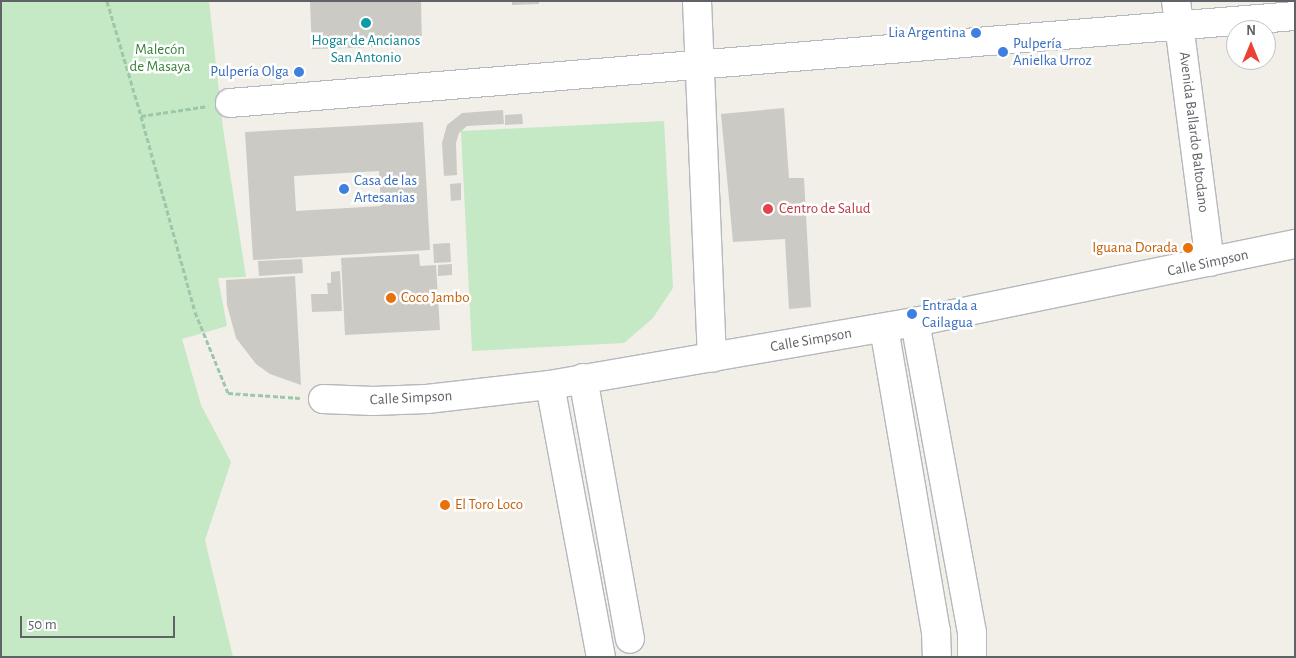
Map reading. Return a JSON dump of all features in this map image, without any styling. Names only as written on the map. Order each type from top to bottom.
[{"type":"street","points":[[697,1],[712,358]]},
{"type":"street","points":[[230,103],[701,64],[1178,13],[1295,16]]},
{"type":"street","name":"Avenida Ballardo Baltodano","points":[[1178,13],[1210,262]]},
{"type":"street","name":"Calle Simpson","points":[[323,399],[373,402],[427,399],[550,385],[884,328],[1295,244]]},
{"type":"street","points":[[915,322],[972,633],[972,657]]},
{"type":"street","points":[[884,328],[936,631],[937,657]]},
{"type":"street","points":[[583,378],[630,639]]},
{"type":"street","points":[[550,385],[601,657]]},
{"type":"street","points":[[923,552],[956,546]]},
{"type":"path","points":[[107,1],[142,116],[194,312],[228,392],[323,399]]},
{"type":"path","points":[[142,116],[230,103]]},
{"type":"green space","name":"Malecón de Masaya","points":[[1,1],[209,1],[223,128],[246,277],[218,278],[227,326],[182,339],[201,405],[231,462],[205,540],[233,657],[1,657]]},
{"type":"green space","points":[[664,121],[673,288],[653,318],[624,343],[472,351],[461,131]]},
{"type":"building","name":"Hogar de Ancianos San Antonio","points":[[310,1],[421,1],[422,46],[312,49]]},
{"type":"building","points":[[512,1],[539,1],[539,4],[512,5]]},
{"type":"building","name":"Centro de Salud","points":[[784,108],[789,178],[804,178],[811,307],[789,309],[785,239],[733,242],[721,114]]},
{"type":"building","points":[[503,110],[504,124],[467,126],[459,133],[456,143],[457,175],[444,176],[442,143],[447,125],[462,113]]},
{"type":"building","points":[[522,114],[523,124],[505,125],[505,115]]},
{"type":"building","points":[[423,122],[430,250],[253,260],[245,132]],"holes":[[[379,171],[381,206],[296,211],[294,176]]]},
{"type":"building","points":[[461,183],[461,200],[451,201],[450,184]]},
{"type":"building","points":[[450,243],[451,262],[434,263],[433,244]]},
{"type":"building","name":"Coco Jambo","points":[[419,254],[420,266],[436,265],[440,330],[345,335],[341,258]]},
{"type":"building","points":[[302,259],[303,273],[259,276],[258,261]]},
{"type":"building","points":[[452,264],[452,275],[438,276],[438,265]]},
{"type":"building","points":[[340,271],[342,311],[312,312],[311,294],[328,294],[327,283],[331,283],[331,272]]},
{"type":"building","points":[[295,276],[301,385],[270,374],[256,364],[236,338],[227,305],[226,280]]},
{"type":"place","name":"Hogar de Ancianos San Antonio","points":[[366,23]]},
{"type":"place","name":"Lia Argentina","points":[[976,33]]},
{"type":"place","name":"Pulpería Anielka Urroz","points":[[1003,52]]},
{"type":"place","name":"Pulpería Olga","points":[[299,72]]},
{"type":"place","name":"Casa de las Artesanias","points":[[344,189]]},
{"type":"place","name":"Centro de Salud","points":[[768,209]]},
{"type":"place","name":"Iguana Dorada","points":[[1188,248]]},
{"type":"place","name":"Coco Jambo","points":[[391,298]]},
{"type":"place","name":"Entrada a Cailagua","points":[[912,314]]},
{"type":"place","name":"El Toro Loco","points":[[445,505]]}]
